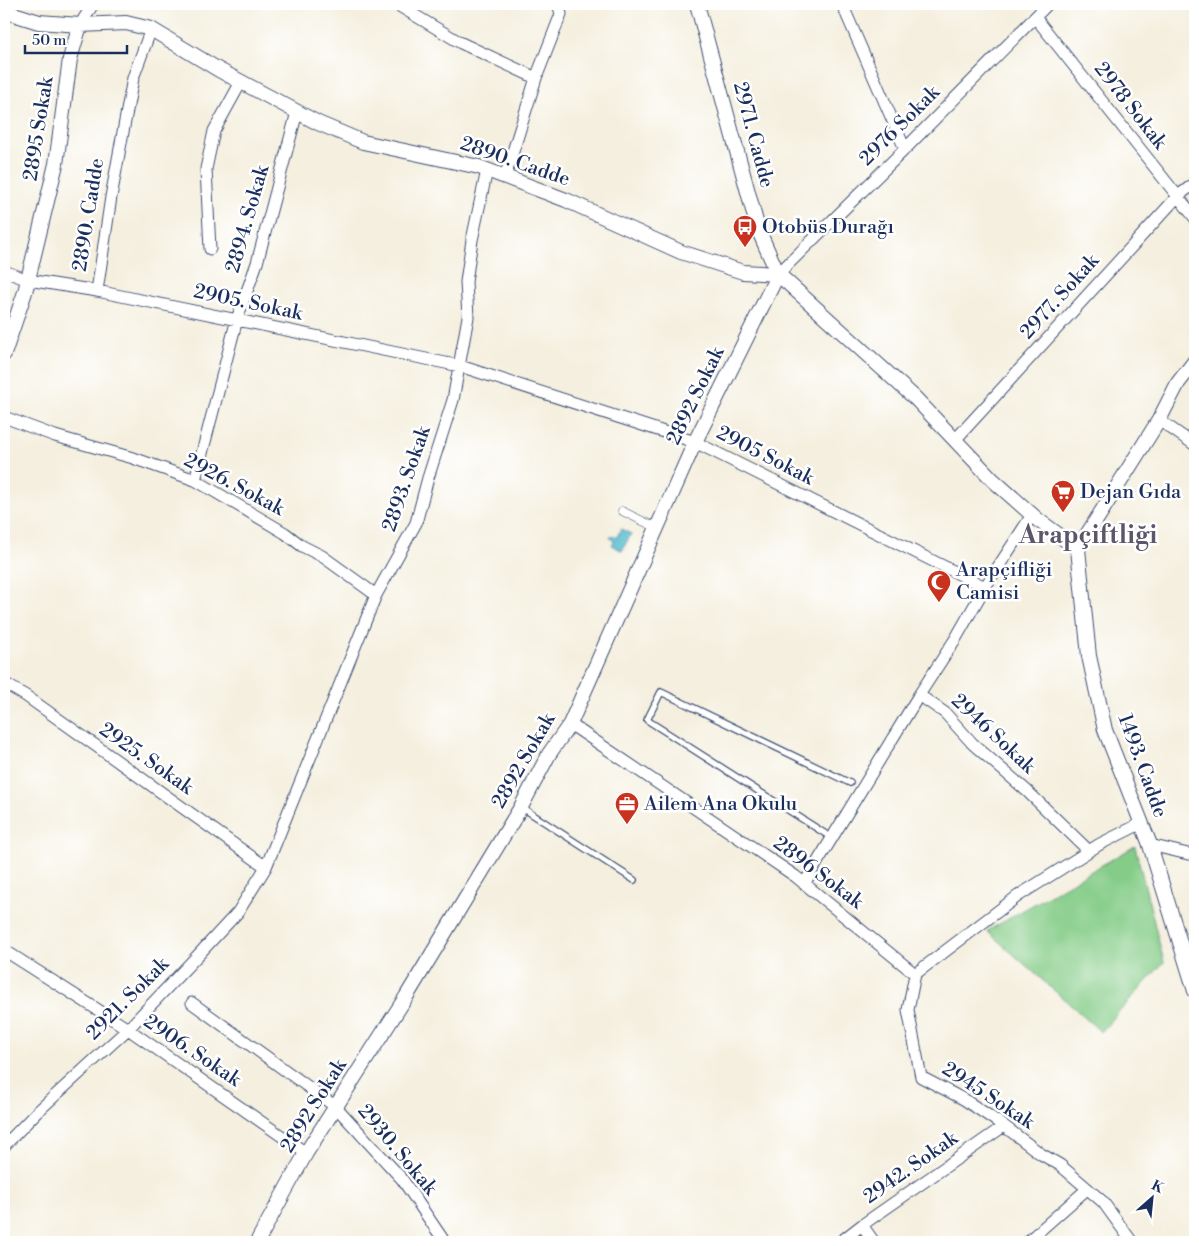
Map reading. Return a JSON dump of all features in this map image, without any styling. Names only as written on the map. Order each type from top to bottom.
[{"type":"street","points":[[80,25],[93,4]]},
{"type":"street","points":[[396,4],[461,43],[536,78]]},
{"type":"street","points":[[504,177],[536,78],[561,14],[558,4]]},
{"type":"street","name":"2971. Cadde","points":[[697,4],[758,228],[778,274]]},
{"type":"street","points":[[842,4],[905,149]]},
{"type":"street","name":"2976 Sokak","points":[[778,274],[1048,4]]},
{"type":"street","name":"2890. Cadde","points":[[4,11],[39,22],[80,25],[126,23],[152,29],[241,82],[297,112],[363,142],[479,167],[566,200],[681,252],[743,272],[778,274]]},
{"type":"street","name":"2978 Sokak","points":[[1035,16],[1195,218]]},
{"type":"street","name":"2895 Sokak","points":[[4,354],[28,280],[56,164],[70,59],[80,25]]},
{"type":"street","name":"2890. Cadde","points":[[97,291],[111,197],[133,78],[152,29]]},
{"type":"street","points":[[210,248],[206,169],[214,131],[241,82]]},
{"type":"street","name":"2894. Sokak","points":[[195,480],[237,320],[257,262],[297,112]]},
{"type":"street","name":"2893. Sokak","points":[[266,867],[376,596],[416,523],[453,400],[460,366],[468,317],[466,282],[472,240],[487,170]]},
{"type":"street","name":"2977. Sokak","points":[[955,440],[1178,196],[1195,183]]},
{"type":"street","name":"2905. Sokak","points":[[4,271],[28,280],[97,291],[460,366]]},
{"type":"street","points":[[778,274],[915,398],[992,480],[1032,515],[1078,549],[1159,420],[1178,383],[1195,361]]},
{"type":"street","name":"2892 Sokak","points":[[257,1242],[306,1154],[406,997],[521,807],[549,754],[570,724],[696,442],[778,274]]},
{"type":"street","name":"2905 Sokak","points":[[460,366],[696,442],[985,587]]},
{"type":"street","name":"2926. Sokak","points":[[4,417],[55,436],[133,458],[195,480],[322,556],[376,596]]},
{"type":"street","points":[[1159,420],[1195,445]]},
{"type":"street","points":[[622,511],[657,528]]},
{"type":"street","name":"2946 Sokak","points":[[1032,515],[985,587],[956,638],[919,695],[945,713],[973,744],[1027,791],[1089,851]]},
{"type":"street","name":"1493. Cadde","points":[[1078,549],[1089,656],[1105,730],[1150,845],[1195,991]]},
{"type":"street","name":"2925. Sokak","points":[[4,683],[26,696],[266,867]]},
{"type":"street","points":[[804,884],[919,695]]},
{"type":"street","name":"2896 Sokak","points":[[570,724],[804,884],[915,974]]},
{"type":"street","points":[[915,974],[1018,896],[1089,851],[1142,823]]},
{"type":"street","points":[[1150,845],[1195,854]]},
{"type":"street","name":"2921. Sokak","points":[[4,1146],[36,1113],[128,1029],[238,912],[266,867]]},
{"type":"street","name":"2906. Sokak","points":[[4,950],[128,1029],[306,1154]]},
{"type":"street","name":"2945 Sokak","points":[[915,974],[908,1010],[921,1077],[965,1100],[1041,1154],[1060,1165],[1103,1202],[1132,1242]]},
{"type":"street","points":[[192,1003],[336,1107]]},
{"type":"street","name":"2930. Sokak","points":[[336,1107],[402,1179],[442,1238],[439,1242]]},
{"type":"street","name":"2942. Sokak","points":[[840,1242],[1004,1126]]},
{"type":"street","points":[[1027,1242],[1087,1188]]},
{"type":"street","points":[[862,1225],[874,1242]]},
{"type":"lane","points":[[832,838],[647,720],[661,692],[850,784]]},
{"type":"lane","points":[[521,807],[634,880]]},
{"type":"green space","points":[[1135,846],[1164,962],[1101,1032],[987,931]]},
{"type":"water","points":[[621,529],[631,534],[622,551],[612,545],[614,541],[610,538],[612,535],[617,537]]},
{"type":"place","name":"Otobüs Durağı","points":[[745,248]]},
{"type":"place","name":"Dejan Gıda","points":[[1063,513]]},
{"type":"place","name":"Arapçifliği Camisi","points":[[939,603]]},
{"type":"place","name":"Ailem Ana Okulu","points":[[627,825]]},
{"type":"district","name":"Arapçiftliği","points":[[1088,535]]}]
